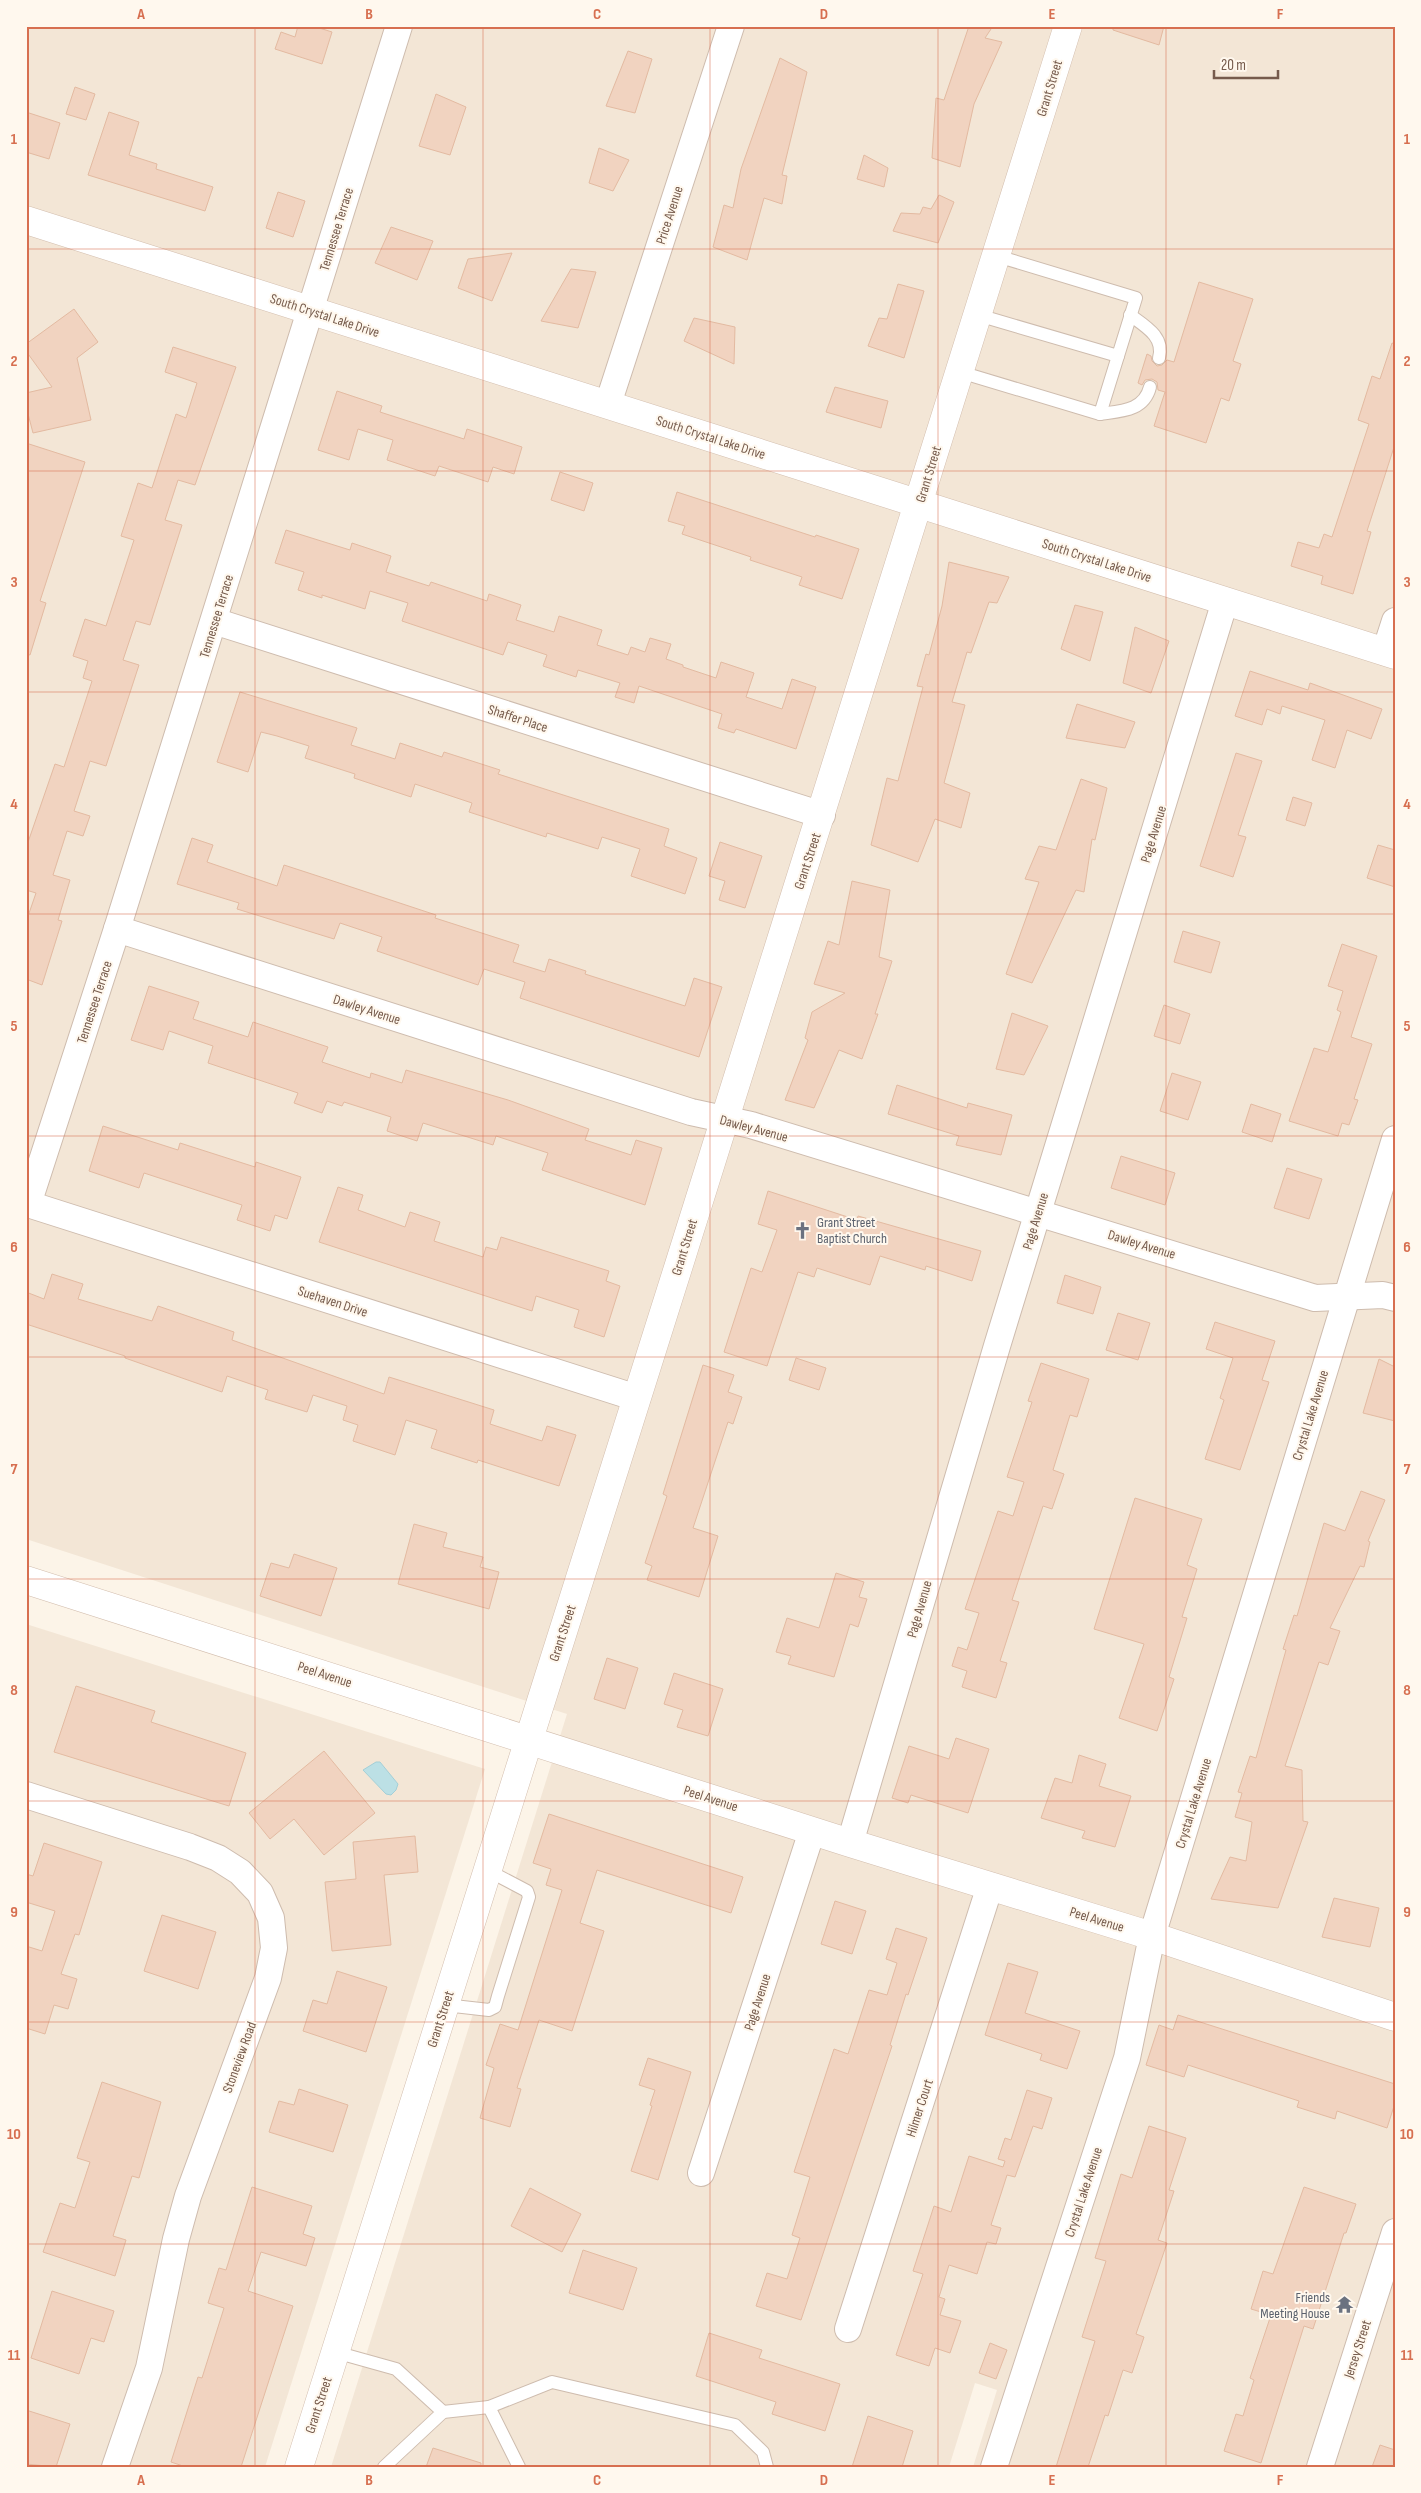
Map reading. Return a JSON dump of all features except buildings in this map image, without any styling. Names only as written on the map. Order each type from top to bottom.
[{"type":"street","name":"Tennessee Terrace","points":[[28,1204],[117,929],[399,26]]},
{"type":"street","name":"Price Avenue","points":[[608,404],[731,26]]},
{"type":"street","name":"Grant Street","points":[[299,2467],[724,1119],[822,815],[1068,26]]},
{"type":"street","name":"South Crystal Lake Drive","points":[[26,220],[920,502],[1390,653]]},
{"type":"street","name":"Page Avenue","points":[[850,1843],[1038,1212],[1224,601]]},
{"type":"street","name":"Shaffer Place","points":[[214,621],[822,815]]},
{"type":"street","points":[[1390,653],[1395,621]]},
{"type":"street","name":"Dawley Avenue","points":[[117,929],[691,1112],[724,1119],[1038,1212],[1315,1298],[1383,1295],[1395,1298]]},
{"type":"street","name":"Crystal Lake Avenue","points":[[994,2467],[1127,2058],[1152,1936],[1395,1139]]},
{"type":"street","name":"Suehaven Drive","points":[[28,1204],[637,1398]]},
{"type":"street","name":"Peel Avenue","points":[[26,1580],[529,1739],[812,1831],[1152,1936],[1395,2017]]},
{"type":"street","name":"Stoneview Road","points":[[26,1795],[190,1846],[218,1858],[240,1872],[260,1893],[271,1918],[274,1948],[268,1978],[188,2196],[176,2239],[149,2368],[115,2467]]},
{"type":"street","name":"Page Avenue","points":[[702,2173],[812,1831]]},
{"type":"street","name":"Hilmer Court","points":[[848,2329],[990,1886]]},
{"type":"street","name":"Jersey Street","points":[[1320,2467],[1395,2232]]},
{"type":"lane","points":[[997,256],[1136,298],[1100,414]]},
{"type":"lane","points":[[978,315],[1118,356]]},
{"type":"lane","points":[[1130,316],[1155,333],[1161,352],[1159,358]]},
{"type":"lane","points":[[960,372],[1100,414],[1135,408],[1148,395],[1150,387]]},
{"type":"lane","points":[[445,2005],[489,2010],[494,2007],[529,1897],[527,1891],[487,1870]]},
{"type":"lane","points":[[335,2352],[396,2369],[443,2412]]},
{"type":"lane","points":[[384,2467],[443,2412],[489,2407],[552,2382],[735,2425],[763,2452],[767,2467]]},
{"type":"lane","points":[[489,2407],[519,2467]]},
{"type":"shaded area","points":[[26,26],[1395,26],[1395,2467],[973,2467],[997,2390],[975,2383],[949,2467],[331,2467],[567,1714],[26,1539]]},
{"type":"shaded area","points":[[26,1624],[485,1769],[265,2467],[26,2467]]},
{"type":"water","points":[[376,1762],[380,1762],[398,1784],[396,1790],[391,1795],[386,1794],[363,1770]]},
{"type":"place","name":"Grant Street Baptist Church","points":[[803,1230]]},
{"type":"place","name":"Friends Meeting House","points":[[1344,2305]]}]
